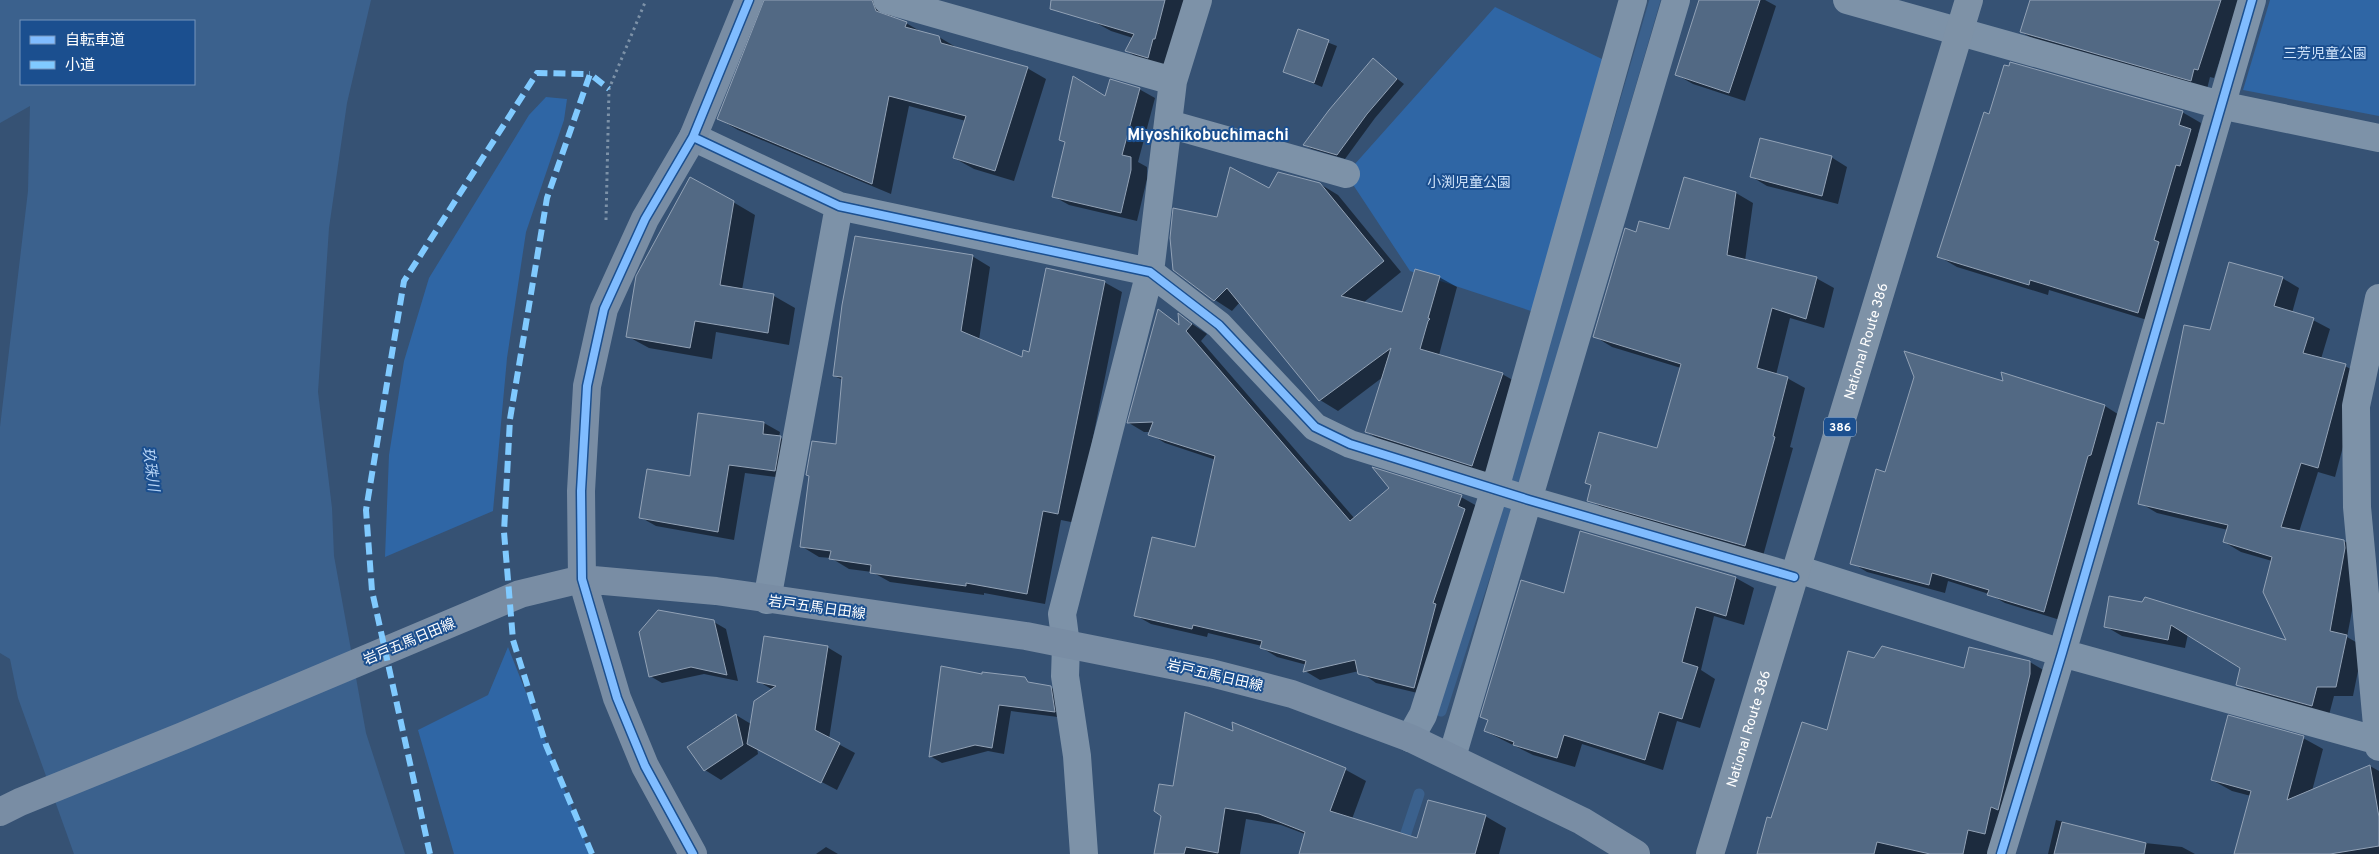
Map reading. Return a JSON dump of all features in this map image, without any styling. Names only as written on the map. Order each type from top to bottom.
[{"type":"highway","name":"National Route 386","points":[[1710,854],[1969,0]]},
{"type":"main road","points":[[693,854],[645,766],[617,698],[582,579],[581,491],[587,386],[604,308],[645,219],[694,137],[749,0]]},
{"type":"main road","name":"岩戸五馬日田線","points":[[10,807],[520,594],[582,579],[716,591],[767,600],[1026,636],[1211,673],[1292,694],[1410,738],[1452,757],[1582,821],[1636,854]]},
{"type":"street","points":[[887,0],[1174,81]]},
{"type":"street","points":[[1084,854],[1077,756],[1065,676],[1066,645],[1062,614],[1150,272],[1174,81],[1198,0]]},
{"type":"street","points":[[1410,738],[1423,715],[1495,489],[1633,0]]},
{"type":"street","points":[[1452,757],[1676,0]]},
{"type":"street","points":[[1847,0],[2220,105],[2379,138]]},
{"type":"street","points":[[2001,854],[2062,653],[2252,0]]},
{"type":"street","points":[[1168,124],[1346,174]]},
{"type":"street","points":[[694,137],[839,206],[1150,272],[1219,325],[1315,427],[1350,444],[1529,500],[1796,573],[2062,653],[2378,743],[2357,507],[2356,406],[2379,298]]},
{"type":"street","points":[[767,600],[839,206]]},
{"type":"path","points":[[606,229],[609,89],[646,0]]},
{"type":"green space","name":"三芳児童公園","points":[[2270,0],[2379,0],[2379,116],[2243,90]]},
{"type":"green space","name":"小渕児童公園","points":[[1495,7],[1604,60],[1534,312],[1410,271],[1346,174]]},
{"type":"green space","points":[[546,97],[567,99],[564,120],[526,232],[507,358],[493,511],[385,557],[389,455],[404,361],[429,278],[529,115]]},
{"type":"green space","points":[[508,647],[590,854],[454,854],[418,730],[488,695]]},
{"type":"water","name":"玖珠川","points":[[0,0],[371,0],[347,103],[329,228],[318,392],[332,508],[334,556],[366,733],[405,854],[74,854],[18,698],[10,659],[0,653],[0,427],[28,191],[30,106],[0,123]]},
{"type":"building","points":[[764,0],[872,0],[876,11],[907,22],[905,27],[939,36],[941,43],[1028,67],[995,171],[953,158],[966,116],[889,96],[872,184],[717,119]]},
{"type":"building","points":[[1051,0],[1165,0],[1148,58],[1125,51],[1134,34],[1050,9]]},
{"type":"building","points":[[1699,0],[1760,0],[1729,93],[1675,75]]},
{"type":"building","points":[[2030,0],[2221,0],[2198,70],[2194,69],[2191,81],[2020,32]]},
{"type":"building","points":[[1298,29],[1329,40],[1314,83],[1283,72]]},
{"type":"building","points":[[1373,58],[1397,79],[1367,114],[1337,155],[1303,145],[1329,110]]},
{"type":"building","points":[[2010,62],[2183,111],[2179,125],[2191,129],[2180,166],[2176,165],[2154,240],[2159,242],[2138,313],[2030,280],[2029,285],[1937,257],[1984,112],[1989,114],[2004,65],[2009,66]]},
{"type":"building","points":[[1073,76],[1105,96],[1110,79],[1140,88],[1122,155],[1131,157],[1131,170],[1121,213],[1052,197],[1065,142],[1059,140]]},
{"type":"building","points":[[1760,138],[1832,156],[1822,196],[1750,177]]},
{"type":"building","points":[[1230,167],[1269,188],[1278,172],[1320,183],[1384,261],[1341,296],[1402,312],[1415,269],[1440,276],[1428,318],[1430,319],[1420,349],[1503,373],[1472,466],[1365,432],[1391,348],[1319,401],[1227,288],[1214,301],[1173,270],[1170,238],[1173,208],[1217,217]]},
{"type":"building","points":[[690,177],[734,201],[720,285],[774,294],[768,333],[695,321],[690,348],[626,337],[636,276]]},
{"type":"building","points":[[1684,177],[1736,192],[1727,255],[1817,277],[1806,319],[1772,308],[1757,368],[1788,377],[1773,436],[1775,437],[1745,546],[1587,501],[1591,485],[1585,483],[1599,432],[1657,448],[1681,364],[1593,337],[1625,228],[1636,232],[1639,221],[1669,229]]},
{"type":"building","points":[[855,236],[973,255],[961,331],[1022,357],[1023,350],[1029,352],[1046,268],[1105,281],[1058,514],[1043,511],[1027,594],[966,583],[966,586],[870,573],[871,565],[829,559],[831,551],[800,547],[809,476],[806,475],[812,441],[836,444],[842,377],[833,376],[842,305]]},
{"type":"building","points":[[2229,262],[2283,277],[2274,306],[2314,318],[2303,353],[2346,364],[2318,468],[2301,463],[2281,527],[2344,540],[2345,548],[2330,631],[2347,635],[2336,687],[2317,687],[2312,706],[2236,685],[2240,668],[2171,625],[2168,640],[2104,627],[2109,596],[2142,602],[2145,597],[2286,640],[2263,592],[2272,557],[2223,542],[2228,525],[2138,504],[2157,422],[2164,424],[2184,325],[2210,330]]},
{"type":"building","points":[[1158,309],[1179,325],[1178,313],[1192,324],[1186,331],[1350,521],[1389,488],[1372,467],[1462,495],[1458,506],[1465,509],[1433,603],[1436,604],[1414,688],[1358,674],[1355,660],[1303,672],[1306,661],[1260,648],[1262,641],[1193,625],[1192,629],[1134,616],[1152,537],[1195,547],[1215,456],[1148,435],[1153,422],[1127,423]]},
{"type":"building","points":[[1904,351],[2003,381],[2001,372],[2105,405],[2091,455],[2088,456],[2044,612],[1987,595],[1989,590],[1932,573],[1929,585],[1850,564],[1876,469],[1885,472],[1914,377]]},
{"type":"building","points":[[698,413],[764,422],[763,434],[781,436],[775,471],[729,465],[718,532],[639,518],[647,469],[690,476]]},
{"type":"building","points":[[1580,531],[1736,577],[1726,616],[1696,607],[1682,662],[1698,667],[1682,719],[1659,712],[1645,760],[1564,735],[1557,758],[1513,745],[1514,742],[1484,731],[1488,720],[1480,717],[1521,580],[1564,593]]},
{"type":"building","points":[[658,610],[714,620],[727,675],[691,667],[649,677],[639,632]]},
{"type":"building","points":[[764,636],[828,646],[815,730],[840,743],[821,783],[747,744],[754,701],[776,686],[757,682]]},
{"type":"building","points":[[1882,646],[1964,668],[1969,647],[2030,661],[2030,674],[1998,810],[1991,807],[1985,834],[1968,830],[1963,854],[1930,854],[1877,842],[1874,854],[1757,854],[1767,817],[1771,818],[1802,722],[1827,730],[1848,651],[1874,658]]},
{"type":"building","points":[[941,666],[982,674],[982,672],[1025,677],[1028,682],[1051,686],[1055,712],[999,705],[992,748],[975,745],[929,757]]},
{"type":"building","points":[[1185,712],[1233,731],[1232,722],[1346,768],[1330,811],[1417,838],[1428,800],[1486,815],[1475,854],[1299,854],[1305,832],[1259,814],[1225,808],[1218,853],[1186,847],[1184,854],[1154,854],[1161,816],[1154,811],[1159,784],[1173,786]]},
{"type":"building","points":[[736,714],[743,745],[704,771],[687,747]]},
{"type":"building","points":[[2228,715],[2304,736],[2287,800],[2370,765],[2379,817],[2379,846],[2330,854],[2234,854],[2251,791],[2211,780]]},
{"type":"building","points":[[2062,822],[2146,843],[2144,854],[2054,854]]},
{"type":"waterway","points":[[1441,711],[1511,494],[1655,0]]},
{"type":"waterway","points":[[1399,854],[1419,794]]},
{"type":"marked path","points":[[430,854],[372,591],[366,510],[404,281],[537,73],[590,74]]},
{"type":"marked path","points":[[592,854],[546,745],[513,640],[504,532],[510,419],[547,198],[590,74],[609,89]]},
{"type":"cycle path","points":[[693,854],[645,766],[617,698],[582,579],[581,491],[587,386],[604,309],[645,219],[693,137],[749,0]]},
{"type":"cycle path","points":[[2001,854],[2062,653],[2252,0]]},
{"type":"cycle path","points":[[693,137],[839,206],[1150,272],[1219,325],[1315,427],[1350,444],[1529,500],[1794,577]]},
{"type":"district","name":"Miyoshikobuchimachi","points":[[1208,134]]}]
